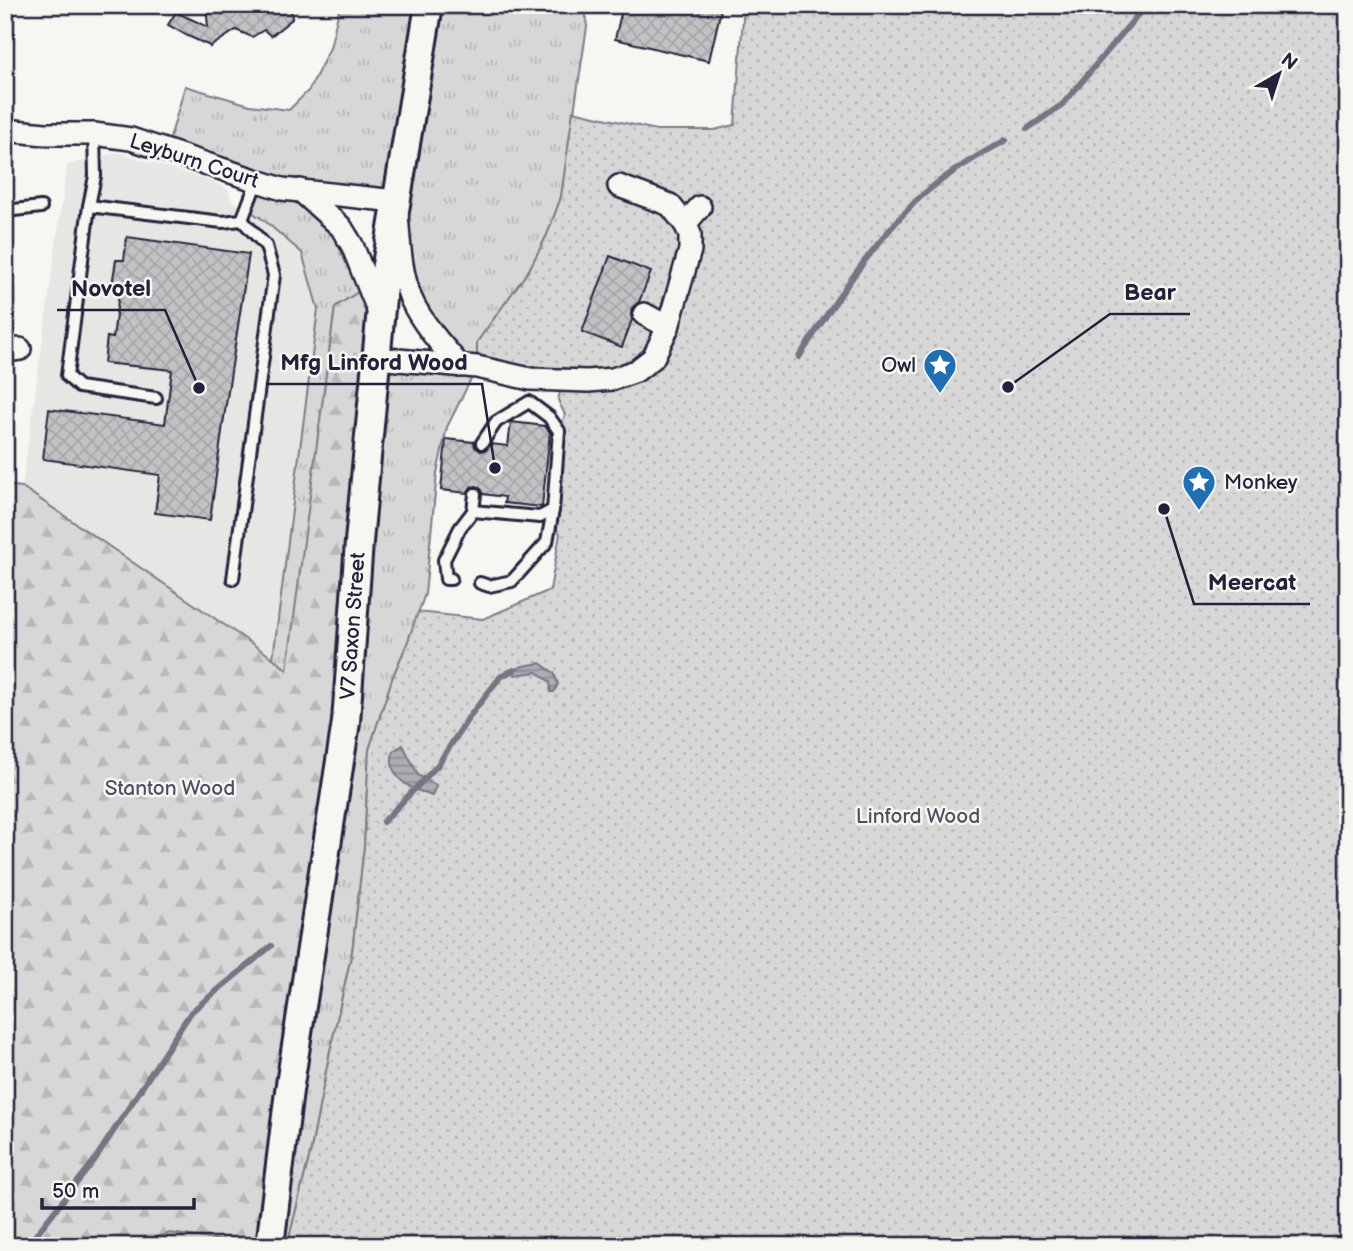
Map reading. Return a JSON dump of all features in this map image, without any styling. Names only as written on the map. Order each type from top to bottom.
[{"type":"street","name":"V7 Saxon Street","points":[[270,1246],[289,1091],[346,722],[359,542],[384,277],[429,5]]},
{"type":"street","name":"Leyburn Court","points":[[5,136],[15,131],[94,134],[131,139],[282,188],[396,201]]},
{"type":"street","points":[[376,358],[477,367],[530,379],[588,381],[613,379],[636,371],[653,358],[668,327],[690,250],[690,234],[670,205],[619,186]]},
{"type":"street","name":"Leyburn Court","points":[[300,191],[341,227],[352,245],[380,317]]},
{"type":"street","points":[[396,201],[402,264],[412,300],[433,335],[460,366]]},
{"type":"street","points":[[685,224],[701,207]]},
{"type":"street","points":[[644,314],[668,327]]},
{"type":"lane","points":[[94,134],[95,176],[67,376],[79,387],[156,398]]},
{"type":"lane","points":[[242,220],[257,181]]},
{"type":"lane","points":[[89,206],[222,222],[242,220]]},
{"type":"lane","points":[[5,211],[41,207]]},
{"type":"lane","points":[[233,579],[274,275],[266,246],[242,220]]},
{"type":"lane","points":[[529,402],[530,379]]},
{"type":"lane","points":[[482,443],[496,422],[529,402]]},
{"type":"lane","points":[[480,583],[489,586],[512,581],[547,542],[553,510],[559,431],[549,416],[529,402]]},
{"type":"lane","points":[[451,579],[446,579],[444,559],[460,527],[473,511],[475,494]]},
{"type":"lane","points":[[473,511],[540,517],[553,510]]},
{"type":"shaded area","points":[[118,152],[228,189],[232,201],[265,221],[302,253],[318,309],[273,658],[22,487],[67,165]]},
{"type":"shaded area","points":[[540,663],[554,673],[558,684],[554,692],[551,692],[550,682],[537,672],[515,675],[514,670]]},
{"type":"shaded area","points":[[403,745],[418,775],[436,785],[432,796],[407,785],[397,776],[392,762],[393,751]]},
{"type":"green space","points":[[340,5],[585,5],[587,27],[561,197],[547,235],[529,270],[477,342],[477,367],[447,427],[437,473],[425,594],[393,676],[369,750],[364,847],[352,952],[311,1150],[287,1246],[270,1246],[376,358],[458,366],[412,300],[396,201],[301,191],[341,227],[369,285],[335,307],[288,671],[273,658],[318,309],[302,253],[246,208],[256,181],[167,149],[185,86],[250,105],[289,110],[309,90],[330,48]]},
{"type":"green space","name":"Linford Wood","points":[[744,5],[1348,5],[1348,1246],[287,1246],[311,1150],[352,952],[364,847],[369,750],[393,676],[418,612],[483,619],[550,590],[560,534],[553,510],[559,431],[565,415],[558,400],[563,381],[477,367],[477,342],[529,270],[547,235],[561,197],[573,111],[656,130],[714,130],[735,125]]},
{"type":"green space","name":"Stanton Wood","points":[[369,285],[359,542],[260,1246],[170,1233],[131,1246],[5,1246],[5,485],[22,487],[287,670],[335,307]]},
{"type":"green space","points":[[170,1233],[260,1246],[131,1246]]},
{"type":"building","points":[[206,5],[291,5],[292,19],[271,36],[264,30],[252,37],[236,30],[210,47],[168,25],[176,12],[208,27]]},
{"type":"building","points":[[623,5],[722,5],[709,61],[615,39]]},
{"type":"building","points":[[127,237],[249,254],[210,520],[155,513],[160,475],[43,459],[49,409],[165,424],[172,370],[104,363],[107,337],[113,338],[119,293],[111,291],[116,260],[124,260]]},
{"type":"building","points":[[610,256],[651,272],[639,302],[632,308],[632,320],[622,347],[582,332]]},
{"type":"building","points":[[511,422],[545,426],[550,432],[542,507],[504,503],[505,497],[483,494],[477,486],[471,487],[467,493],[441,490],[446,439],[474,442],[475,447],[481,451],[491,444],[508,446]]},
{"type":"waterway","points":[[1027,129],[1063,104],[1146,5]]},
{"type":"waterway","points":[[799,357],[867,258],[914,203],[946,177],[1006,140]]},
{"type":"waterway","points":[[383,822],[437,766],[469,717],[501,676],[514,670]]},
{"type":"waterway","points":[[27,1246],[94,1161],[191,1012],[271,946]]},
{"type":"place","name":"Bear","points":[[1008,387]]},
{"type":"place","name":"Novotel","points":[[199,388]]},
{"type":"place","name":"Owl","points":[[940,395]]},
{"type":"place","name":"Mfg Linford Wood","points":[[495,468]]},
{"type":"place","name":"Meercat","points":[[1164,509]]},
{"type":"place","name":"Monkey","points":[[1199,512]]}]
